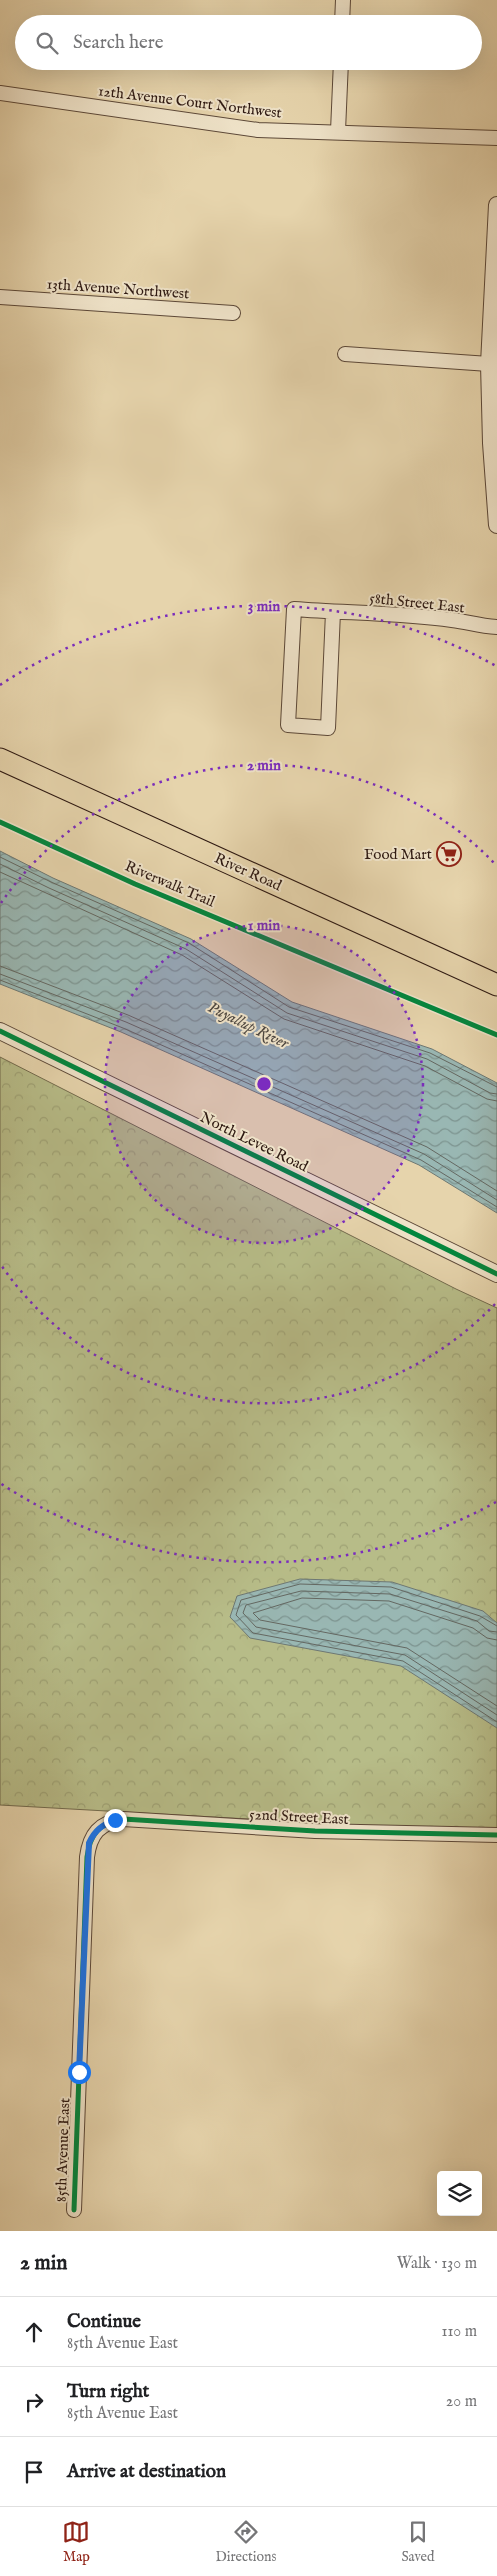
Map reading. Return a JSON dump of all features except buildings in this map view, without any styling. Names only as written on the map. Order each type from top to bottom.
[{"type":"main road","name":"River Road","points":[[0,759],[497,985]]},
{"type":"street","points":[[342,15],[343,0]]},
{"type":"street","points":[[338,132],[340,70]]},
{"type":"street","name":"12th Avenue Court Northwest","points":[[0,93],[258,130],[497,138]]},
{"type":"street","points":[[497,205],[488,364],[497,525]]},
{"type":"street","name":"13th Avenue Northwest","points":[[0,297],[233,313]]},
{"type":"street","points":[[345,354],[488,364]]},
{"type":"street","name":"58th Street East","points":[[333,612],[328,728],[288,725],[294,610],[333,612],[453,620],[476,626],[497,626]]},
{"type":"street","name":"North Levee Road","points":[[0,1031],[497,1274]]},
{"type":"street","name":"52nd Street East","points":[[102,1825],[123,1819],[315,1831],[497,1835]]},
{"type":"street","name":"85th Avenue East","points":[[74,2210],[87,1857],[93,1834],[102,1825]]},
{"type":"green space","points":[[0,1057],[456,1289],[497,1308],[497,1833],[0,1805]]},
{"type":"water","name":"Puyallup River","points":[[0,851],[53,878],[191,939],[292,1002],[432,1049],[497,1083],[497,1213],[419,1165],[121,1032],[0,984]]},
{"type":"water","points":[[300,1579],[392,1582],[483,1611],[497,1623],[497,1728],[401,1666],[250,1638],[230,1617],[237,1596]]},
{"type":"cycle path","name":"Riverwalk Trail","points":[[0,822],[135,884],[497,1035]]},
{"type":"cycle path","points":[[0,1031],[497,1274]]},
{"type":"cycle path","points":[[74,2210],[87,1857],[88,1849],[97,1831],[108,1823],[123,1819],[315,1831],[497,1835]]},
{"type":"place","name":"Food Mart","points":[[449,854]]},
{"type":"route","points":[[79,2072],[87,1857],[89,1843],[93,1834],[102,1825],[115,1820]]}]
